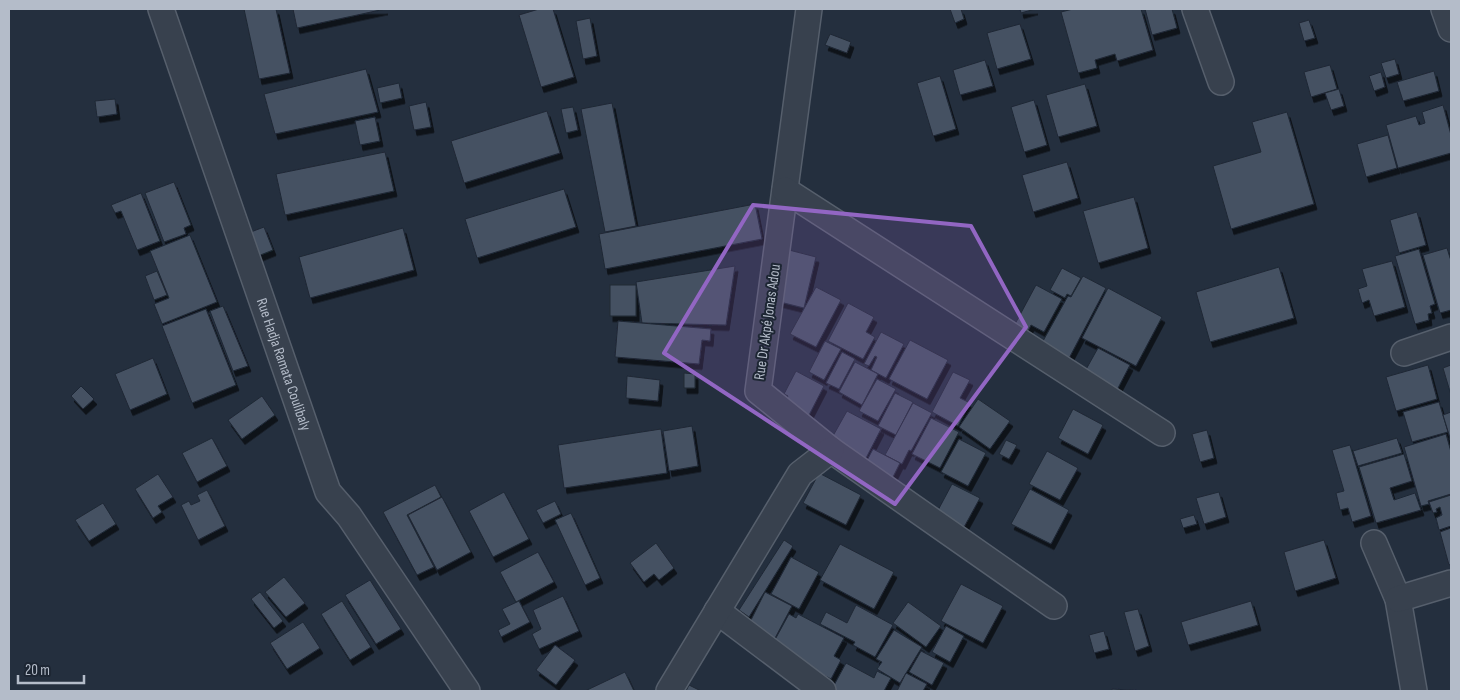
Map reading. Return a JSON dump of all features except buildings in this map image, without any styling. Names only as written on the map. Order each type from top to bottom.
[{"type":"street","name":"Rue Hadja Ramata Coulibaly","points":[[161,9],[328,492],[350,516],[466,691]]},
{"type":"street","name":"Rue Dr Akpé Jonas Adou","points":[[809,9],[758,391],[831,450],[1054,606]]},
{"type":"street","points":[[1194,9],[1221,82]]},
{"type":"street","points":[[1444,9],[1451,28]]},
{"type":"street","points":[[785,190],[1162,433]]},
{"type":"street","points":[[1404,353],[1451,337]]},
{"type":"street","points":[[669,691],[800,474],[831,450]]},
{"type":"street","points":[[1374,543],[1398,599],[1414,691]]},
{"type":"street","points":[[1398,599],[1451,583]]},
{"type":"street","points":[[717,611],[823,691]]},
{"type":"highlighted area","points":[[753,205],[971,226],[1026,327],[895,504],[664,353]]}]
